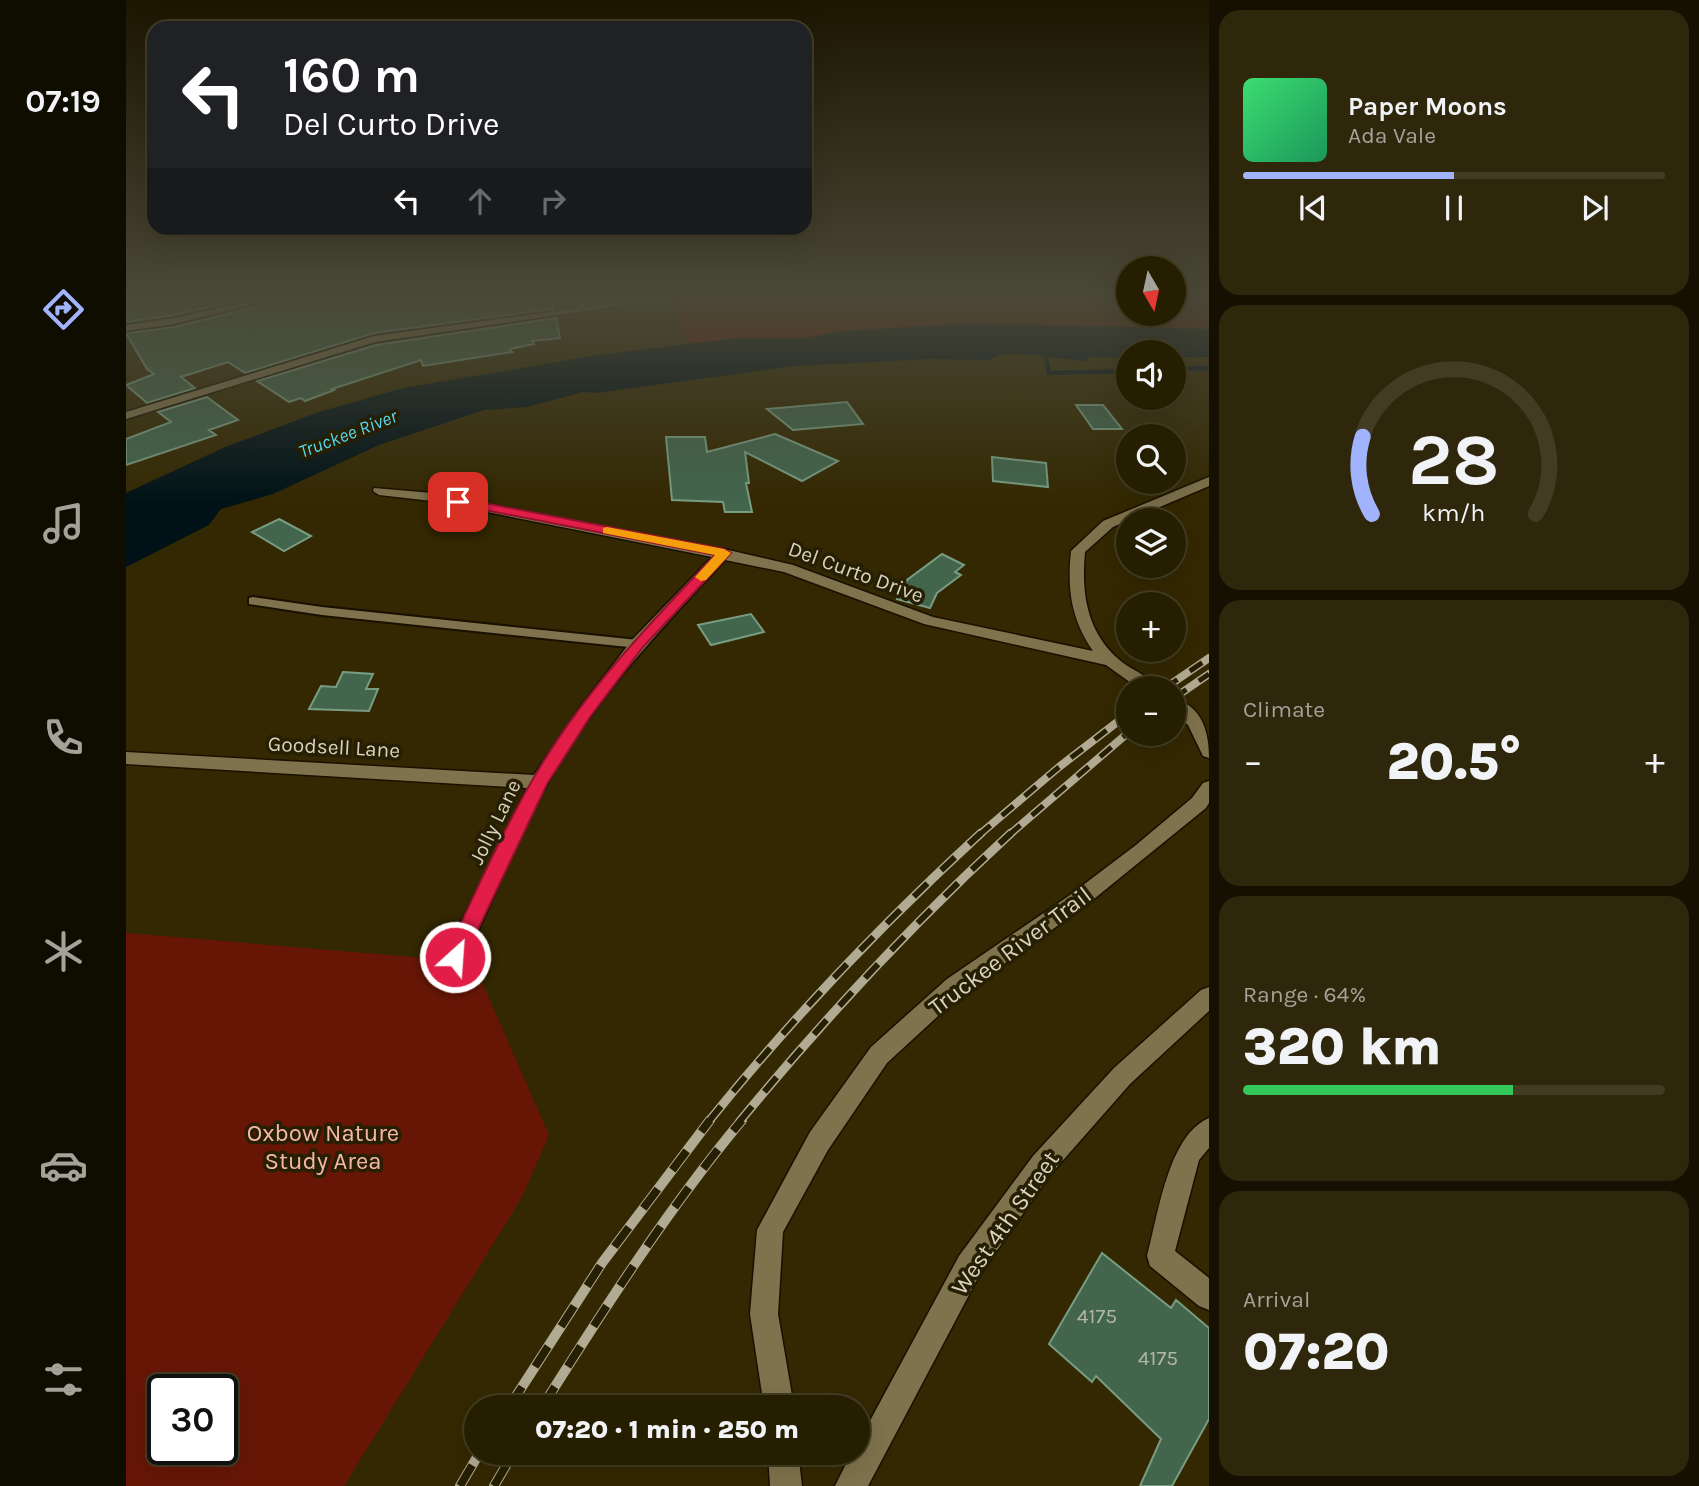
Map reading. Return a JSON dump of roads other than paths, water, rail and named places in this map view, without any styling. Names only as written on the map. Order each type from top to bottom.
[{"type":"street","points":[[126,416],[289,365]]},
{"type":"street","points":[[1132,676],[1110,661],[1088,631],[1074,591],[1078,551],[1108,524],[1209,481]]},
{"type":"street","name":"Del Curto Drive","points":[[379,491],[432,497],[724,553],[788,568],[929,621],[1061,648],[1110,661]]},
{"type":"street","name":"Jolly Lane","points":[[455,957],[539,782],[585,713],[638,644],[724,553]]},
{"type":"street","points":[[1186,714],[1195,722],[1209,752]]},
{"type":"street","name":"Goodsell Lane","points":[[126,758],[539,782]]},
{"type":"street","name":"Truckee River Trail","points":[[777,1395],[764,1314],[770,1230],[826,1130],[879,1055],[955,986],[1077,901],[1143,850],[1199,803],[1209,788]]},
{"type":"street","name":"West 4th Street","points":[[851,1486],[970,1266],[1042,1165],[1122,1076],[1209,997]]},
{"type":"street","points":[[1209,1130],[1188,1153],[1160,1256],[1209,1296]]},
{"type":"street","points":[[784,1465],[786,1486]]},
{"type":"lane","points":[[253,601],[322,611],[638,644]]},
{"type":"water","name":"Truckee River","points":[[537,365],[808,365],[596,393],[584,392],[526,407],[484,410],[379,445],[273,494],[221,509],[209,525],[126,567],[126,493],[225,447],[319,412],[403,388]]},
{"type":"waterway","points":[[1047,365],[1049,373],[1116,371]]},
{"type":"waterway","points":[[1186,369],[1209,368]]},
{"type":"railway","points":[[1183,676],[1209,658]]},
{"type":"railway","points":[[1186,690],[1209,674]]},
{"type":"railway","points":[[979,835],[1116,723]]},
{"type":"railway","points":[[1009,835],[1116,743]]},
{"type":"railway","points":[[709,1121],[839,972],[981,833]]},
{"type":"railway","points":[[740,1121],[870,973],[1011,833]]},
{"type":"railway","points":[[517,1395],[602,1263],[710,1120]]},
{"type":"railway","points":[[550,1395],[662,1225],[742,1120]]},
{"type":"railway","points":[[460,1486],[472,1465]]},
{"type":"railway","points":[[494,1486],[506,1465]]},
{"type":"park label","name":"Oxbow Nature Study Area","points":[[323,1147]]}]
